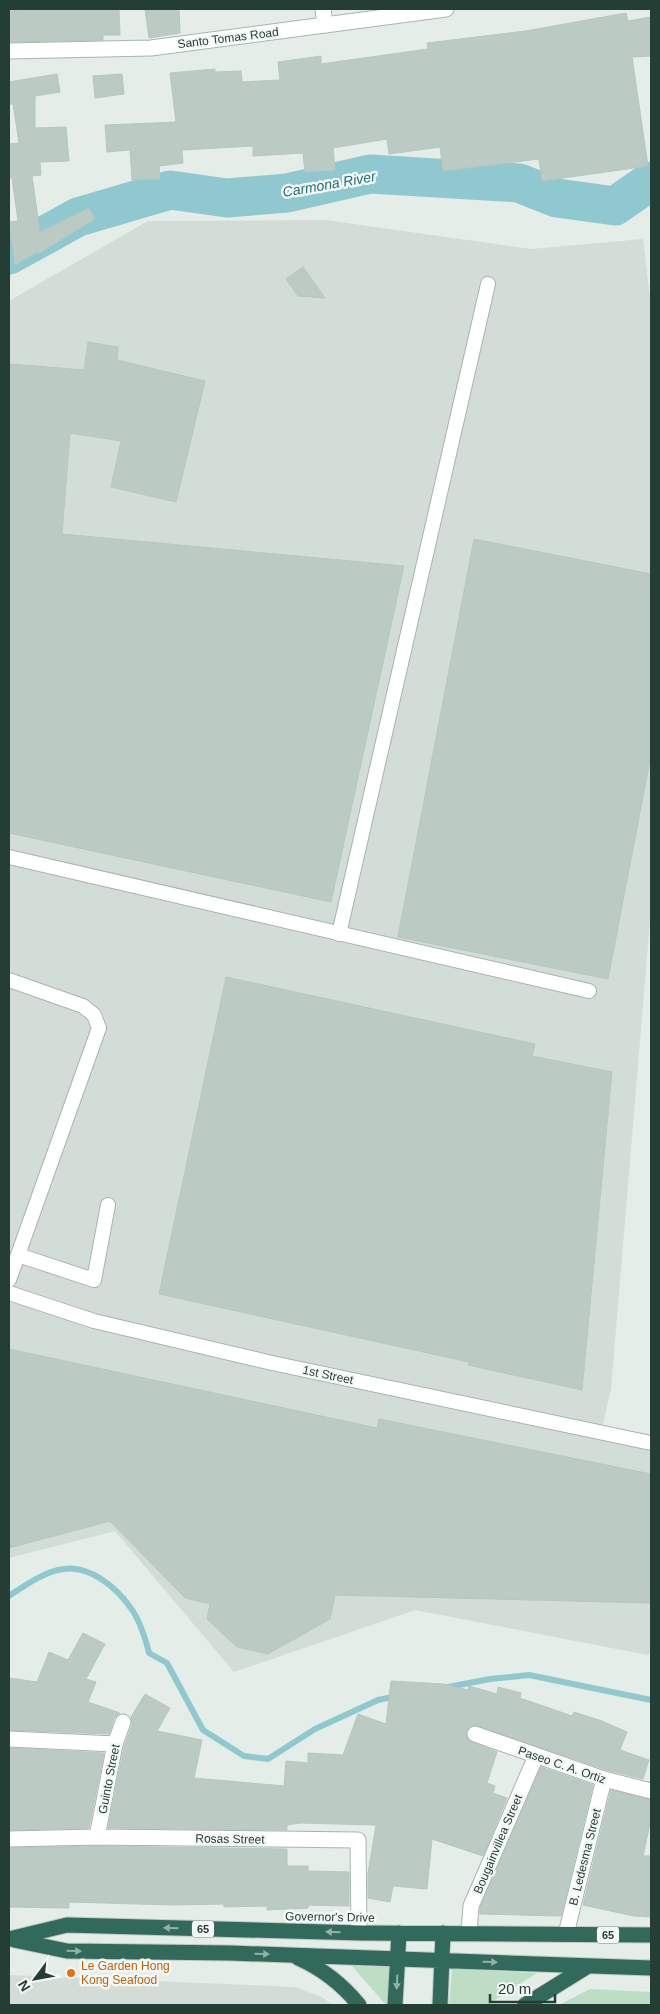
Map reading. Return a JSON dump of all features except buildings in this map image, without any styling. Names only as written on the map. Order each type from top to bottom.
[{"type":"highway","name":"Governor's Drive","points":[[9,1939],[68,1926],[399,1933],[651,1935]]},
{"type":"highway","points":[[396,2005],[399,1933]]},
{"type":"highway","points":[[440,2005],[443,1933]]},
{"type":"highway","name":"Governor's Drive","points":[[9,1939],[67,1951],[292,1955],[651,1968]]},
{"type":"highway","points":[[292,1955],[324,1971],[348,1992],[359,2005]]},
{"type":"highway","points":[[525,2005],[588,1966]]},
{"type":"street","points":[[323,9],[326,25]]},
{"type":"street","name":"Santo Tomas Road","points":[[9,52],[151,48],[446,9]]},
{"type":"street","name":"Guinto Street","points":[[97,1837],[115,1744],[123,1722]]},
{"type":"street","name":"Paseo C. A. Ortiz","points":[[475,1734],[604,1779],[651,1791]]},
{"type":"street","points":[[9,1739],[115,1744]]},
{"type":"street","name":"Bougainvillea Street","points":[[469,1934],[471,1906],[536,1756]]},
{"type":"street","name":"B. Ledesma Street","points":[[566,1934],[604,1779]]},
{"type":"street","name":"Rosas Street","points":[[9,1839],[97,1837],[358,1840],[359,1932]]},
{"type":"lane","points":[[339,934],[488,284]]},
{"type":"lane","points":[[9,857],[589,991]]},
{"type":"lane","points":[[9,980],[83,1006],[94,1015],[99,1028],[9,1280]]},
{"type":"lane","points":[[18,1255],[94,1280],[108,1205]]},
{"type":"lane","name":"1st Street","points":[[9,1293],[94,1321],[272,1363],[651,1443]]},
{"type":"shaded area","points":[[325,220],[531,249],[643,239],[651,306],[651,909],[611,1389],[602,1428],[651,1439],[651,1652],[648,1655],[415,1610],[234,1672],[115,1531],[9,1558],[9,301],[148,221]]},
{"type":"shaded area","points":[[9,1975],[295,1987],[322,1997],[332,2005],[9,2005]]},
{"type":"green space","points":[[352,1966],[389,1967],[388,2005],[386,2005]]},
{"type":"green space","points":[[452,1969],[537,1973],[487,2005],[449,2005]]},
{"type":"green space","points":[[590,1989],[651,1992],[651,2005],[559,2005]]},
{"type":"waterway","name":"Carmona River","points":[[9,255],[78,217],[170,190],[227,198],[287,193],[370,174],[519,183],[557,198],[615,206],[651,181]]},
{"type":"waterway","points":[[9,1596],[35,1580],[57,1570],[64,1569],[83,1570],[110,1585],[124,1599],[137,1617],[149,1653],[167,1663],[203,1730],[244,1756],[268,1759],[315,1729],[378,1700],[397,1696]]},
{"type":"waterway","points":[[443,1688],[490,1679],[529,1675],[651,1700]]},
{"type":"place","name":"Le Garden Hong Kong Seafood","points":[[71,1973]]}]
